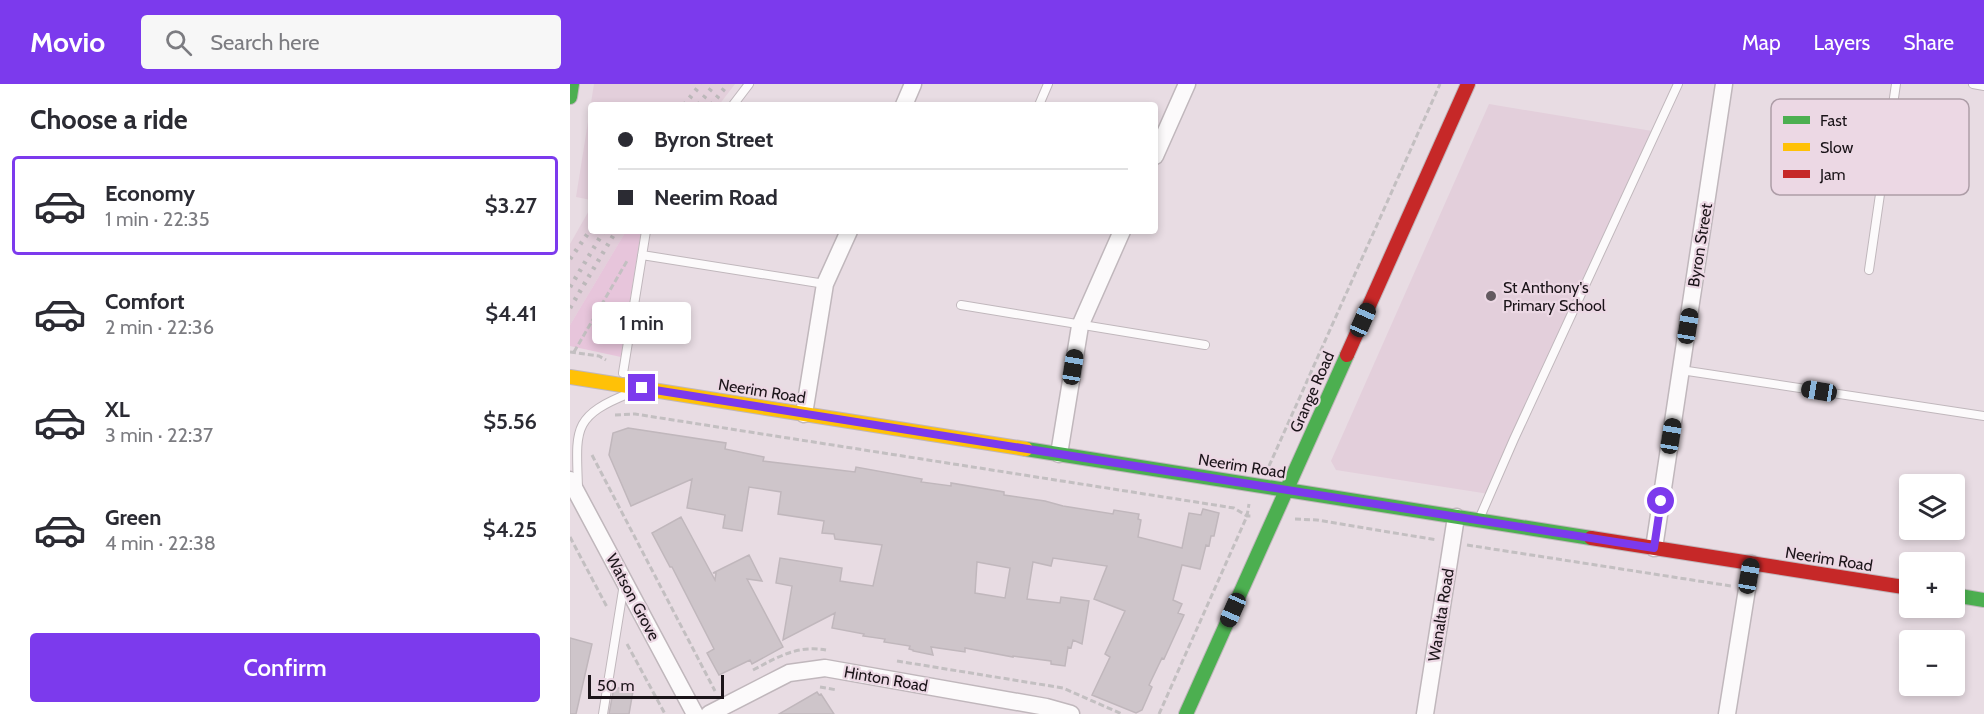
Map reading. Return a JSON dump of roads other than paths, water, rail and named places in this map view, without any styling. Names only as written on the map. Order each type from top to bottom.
[{"type":"main road","points":[[570,97],[572,84]]},
{"type":"main road","name":"Grange Road","points":[[1186,714],[1468,84]]},
{"type":"main road","name":"Neerim Road","points":[[570,377],[1899,586]]},
{"type":"main road","points":[[1965,597],[1984,600]]},
{"type":"street","points":[[905,102],[913,84]]},
{"type":"street","points":[[1158,149],[1187,84]]},
{"type":"street","name":"Byron Street","points":[[1654,548],[1724,84]]},
{"type":"street","points":[[804,414],[825,284],[848,234]]},
{"type":"street","points":[[1059,454],[1080,326],[1121,234]]},
{"type":"street","name":"Watson Grove","points":[[574,487],[695,714]]},
{"type":"street","name":"Wanalta Road","points":[[1425,714],[1456,517]]},
{"type":"street","points":[[1727,714],[1751,564]]},
{"type":"street","name":"Hinton Road","points":[[716,710],[789,673],[825,668],[1071,714]]},
{"type":"lane","points":[[735,102],[749,84]]},
{"type":"lane","points":[[1040,102],[1048,84]]},
{"type":"lane","points":[[1479,520],[1678,84]]},
{"type":"lane","points":[[1894,99],[1896,84]]},
{"type":"lane","points":[[1973,84],[1984,86]]},
{"type":"lane","points":[[1869,270],[1880,195]]},
{"type":"lane","points":[[622,373],[646,234]]},
{"type":"lane","points":[[642,255],[825,284]]},
{"type":"lane","points":[[961,305],[1205,345]]},
{"type":"lane","points":[[1681,370],[1984,416]]},
{"type":"lane","points":[[574,487],[577,445],[586,418],[598,407],[642,388]]},
{"type":"lane","points":[[603,714],[624,581]]},
{"type":"railway","points":[[686,102],[701,84]]},
{"type":"railway","points":[[700,102],[715,84]]},
{"type":"railway","points":[[713,102],[728,84]]},
{"type":"railway","points":[[570,259],[588,233]]},
{"type":"railway","points":[[570,287],[602,234]]},
{"type":"railway","points":[[570,308],[614,234]]},
{"type":"place","name":"St Anthony's Primary School","points":[[1491,296]]}]
